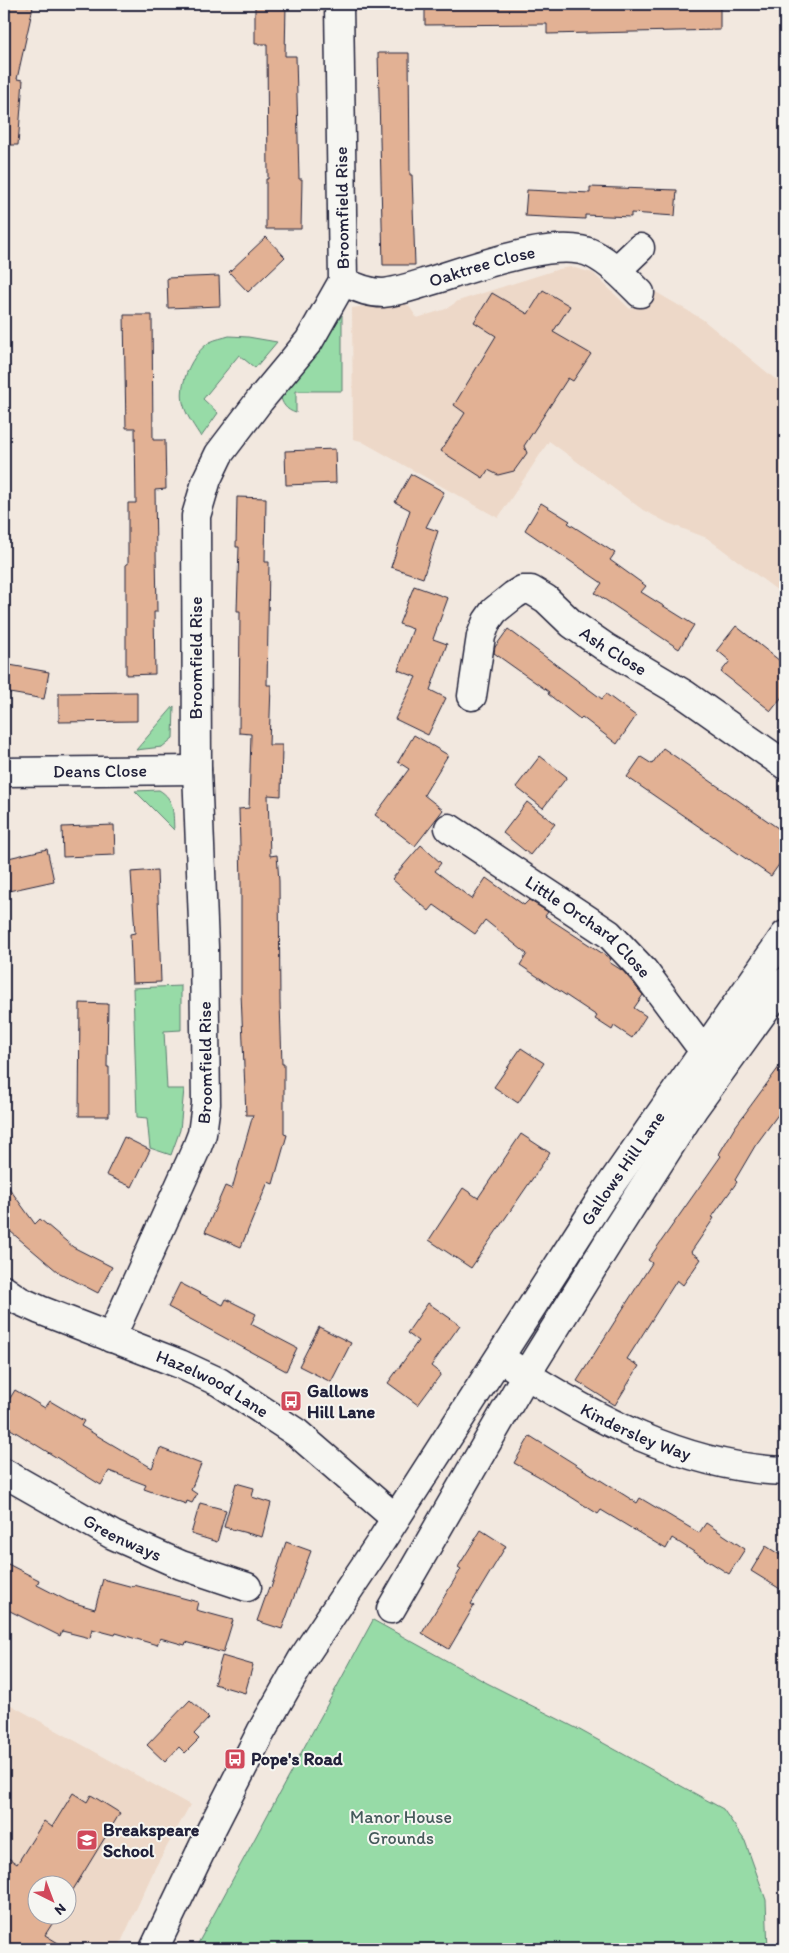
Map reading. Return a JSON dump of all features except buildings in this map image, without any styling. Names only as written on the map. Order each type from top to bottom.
[{"type":"street","name":"Broomfield Rise","points":[[111,1338],[197,1147],[204,1121],[206,1104],[204,947],[197,770],[196,516],[207,479],[219,454],[260,400],[309,341],[343,281],[338,4]]},
{"type":"street","name":"Oaktree Close","points":[[343,281],[357,289],[384,293],[530,252],[562,248],[580,249],[594,254],[617,270],[640,293]]},
{"type":"street","points":[[617,270],[640,248]]},
{"type":"street","name":"Ash Close","points":[[472,696],[487,667],[481,636],[494,611],[522,590],[530,590],[546,599],[572,624],[599,643],[684,694],[785,765]]},
{"type":"street","name":"Deans Close","points":[[4,772],[197,770]]},
{"type":"street","name":"Little Orchard Close","points":[[449,828],[609,934],[644,971],[697,1042],[706,1048]]},
{"type":"street","name":"Gallows Hill Lane","points":[[154,1949],[261,1732],[303,1658],[500,1358],[603,1196],[785,935]]},
{"type":"street","name":"Gallows Hill Lane","points":[[390,1609],[526,1375],[694,1108],[785,982]]},
{"type":"street","name":"Hazelwood Lane","points":[[4,1290],[20,1301],[40,1310],[188,1367],[219,1382],[297,1433],[395,1518]]},
{"type":"street","name":"Kindersley Way","points":[[500,1358],[526,1375],[623,1429],[676,1450],[708,1460],[741,1467],[785,1471]]},
{"type":"street","name":"Greenways","points":[[4,1473],[113,1535],[180,1565],[247,1586]]},
{"type":"shaded area","points":[[571,267],[593,273],[630,309],[654,291],[702,319],[774,378],[785,383],[785,596],[707,538],[668,523],[643,510],[549,441],[498,518],[361,441],[353,439],[352,308],[402,301],[409,306],[417,318],[446,309],[458,301],[559,269]]},
{"type":"shaded area","name":"Breakspeare School","points":[[4,1701],[190,1805],[155,1868],[118,1949],[4,1949]]},
{"type":"green space","points":[[342,315],[342,391],[296,391],[296,413],[290,410],[283,404],[280,394],[325,341]]},
{"type":"green space","points":[[229,336],[277,342],[255,368],[239,355],[203,399],[218,413],[201,437],[184,406],[182,398],[184,380],[192,362],[203,347],[212,341]]},
{"type":"green space","points":[[174,706],[173,738],[162,747],[136,750]]},
{"type":"green space","points":[[159,790],[171,802],[174,830],[135,791]]},
{"type":"green space","points":[[181,986],[181,1030],[164,1031],[167,1089],[184,1089],[180,1130],[171,1155],[150,1148],[147,1118],[137,1117],[133,988]]},
{"type":"green space","name":"Manor House Grounds","points":[[373,1620],[723,1809],[745,1841],[766,1900],[768,1949],[195,1949]]},
{"type":"place","name":"Gallows Hill Lane","points":[[291,1401]]},
{"type":"place","name":"Pope's Road","points":[[235,1759]]},
{"type":"place","name":"Breakspeare School","points":[[87,1840]]}]
